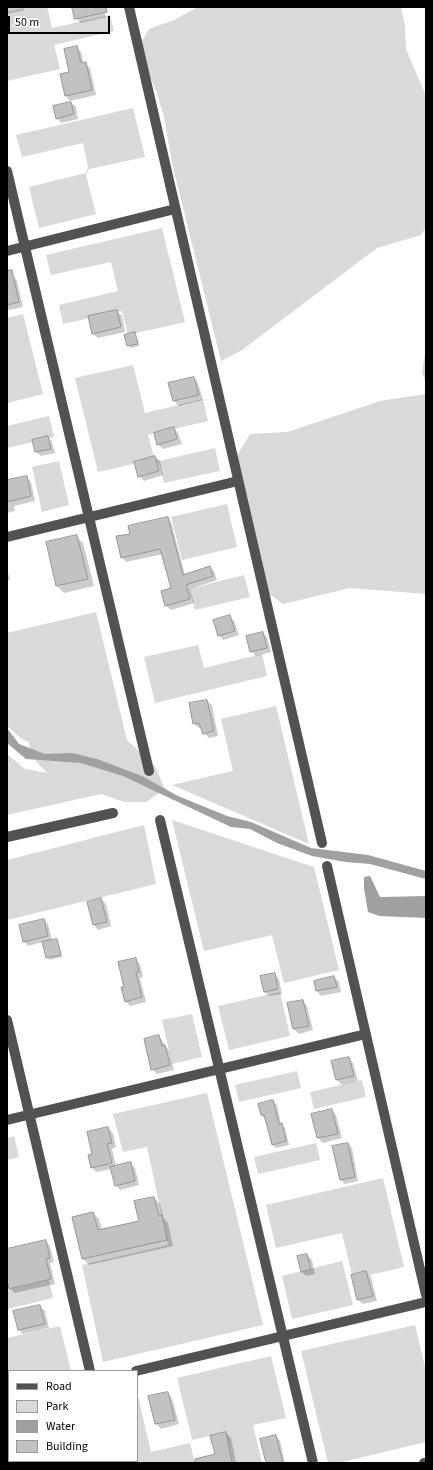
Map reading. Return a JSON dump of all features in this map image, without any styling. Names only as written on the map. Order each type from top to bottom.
[{"type":"street","points":[[128,7],[322,843]]},
{"type":"street","points":[[7,171],[149,771]]},
{"type":"street","points":[[7,251],[175,209]]},
{"type":"street","points":[[7,537],[238,481]]},
{"type":"street","points":[[7,837],[113,813]]},
{"type":"street","points":[[160,820],[313,1463]]},
{"type":"street","points":[[327,866],[426,1295]]},
{"type":"street","points":[[7,1020],[90,1370]]},
{"type":"street","points":[[7,1120],[366,1034]]},
{"type":"street","points":[[138,1371],[426,1302]]},
{"type":"green space","points":[[29,7],[47,7],[52,28],[110,15],[114,31],[54,45],[60,69],[7,81],[7,12]]},
{"type":"green space","points":[[198,7],[401,7],[405,26],[406,49],[426,96],[426,228],[421,235],[377,248],[242,350],[221,361],[172,163],[164,117],[157,93],[138,48],[149,29],[174,20]]},
{"type":"green space","points":[[133,108],[145,157],[89,169],[86,175],[96,214],[39,228],[29,187],[86,173],[88,167],[83,143],[22,157],[16,135]]},
{"type":"green space","points":[[162,228],[185,322],[128,335],[122,311],[63,324],[59,305],[118,291],[111,262],[51,275],[46,255]]},
{"type":"green space","points":[[23,314],[43,394],[7,403],[7,318]]},
{"type":"green space","points":[[426,347],[426,384],[422,372]]},
{"type":"green space","points":[[133,365],[145,413],[203,399],[208,421],[148,435],[154,457],[159,461],[215,448],[220,471],[164,483],[159,463],[154,459],[98,472],[75,378]]},
{"type":"green space","points":[[426,394],[426,594],[350,588],[283,604],[265,591],[255,571],[248,498],[237,478],[238,454],[250,434],[287,432],[380,401]]},
{"type":"green space","points":[[49,416],[54,437],[7,448],[7,426]]},
{"type":"green space","points":[[59,461],[69,505],[42,512],[32,467]]},
{"type":"green space","points":[[227,504],[237,547],[182,560],[171,517]]},
{"type":"green space","points":[[244,575],[250,597],[195,610],[189,589]]},
{"type":"green space","points":[[96,612],[127,740],[155,766],[165,789],[146,802],[124,802],[101,794],[7,815],[7,754],[25,769],[48,773],[32,755],[29,742],[23,740],[7,726],[7,633]]},
{"type":"green space","points":[[198,645],[204,668],[262,654],[267,676],[155,703],[144,657]]},
{"type":"green space","points":[[276,706],[309,844],[172,785],[233,771],[221,719]]},
{"type":"green space","points":[[172,820],[314,867],[339,970],[284,983],[272,935],[204,951]]},
{"type":"green space","points":[[144,825],[156,884],[7,920],[7,860]]},
{"type":"green space","points":[[280,992],[290,1036],[229,1050],[218,1006]]},
{"type":"green space","points":[[192,1014],[202,1057],[172,1064],[162,1020]]},
{"type":"green space","points":[[297,1071],[301,1088],[239,1102],[235,1085]]},
{"type":"green space","points":[[362,1080],[366,1097],[314,1109],[310,1092]]},
{"type":"green space","points":[[207,1093],[263,1325],[103,1362],[82,1265],[168,1245],[147,1147],[123,1152],[113,1114]]},
{"type":"green space","points":[[14,1136],[19,1157],[7,1160],[7,1138]]},
{"type":"green space","points":[[316,1143],[320,1160],[258,1174],[254,1157]]},
{"type":"green space","points":[[383,1178],[404,1267],[353,1279],[342,1233],[276,1248],[266,1205]]},
{"type":"green space","points":[[342,1261],[353,1305],[292,1319],[282,1276]]},
{"type":"green space","points":[[49,1280],[53,1298],[7,1309],[7,1290]]},
{"type":"green space","points":[[415,1325],[426,1371],[426,1442],[338,1463],[328,1463],[301,1351]]},
{"type":"green space","points":[[60,1326],[71,1370],[8,1370],[7,1389],[7,1338]]},
{"type":"green space","points":[[271,1356],[286,1418],[253,1425],[262,1463],[233,1463],[225,1432],[192,1440],[190,1443],[192,1439],[177,1378]]},
{"type":"green space","points":[[138,1396],[151,1452],[190,1443],[195,1463],[120,1463],[138,1462]]},
{"type":"green space","points":[[7,1429],[8,1462],[15,1463],[7,1463]]},
{"type":"water","points":[[7,728],[19,744],[45,754],[72,753],[97,759],[142,776],[178,796],[227,816],[251,822],[311,848],[368,855],[426,871],[426,879],[370,864],[346,862],[312,856],[277,843],[250,829],[231,827],[123,776],[81,763],[26,759],[7,743]]},
{"type":"water","points":[[370,876],[380,897],[426,896],[426,918],[379,916],[368,912],[364,889],[364,877]]},
{"type":"building","points":[[72,7],[106,7],[107,12],[75,19]]},
{"type":"building","points":[[77,46],[81,63],[86,62],[92,90],[65,96],[60,74],[69,72],[64,49]]},
{"type":"building","points":[[71,102],[74,114],[56,119],[53,106]]},
{"type":"building","points":[[7,270],[12,270],[19,302],[7,305]]},
{"type":"building","points":[[117,310],[121,327],[92,334],[88,316]]},
{"type":"building","points":[[135,332],[138,344],[127,346],[124,335]]},
{"type":"building","points":[[194,377],[199,395],[173,401],[168,383]]},
{"type":"building","points":[[174,427],[177,439],[157,445],[154,433]]},
{"type":"building","points":[[48,436],[51,449],[35,452],[32,440]]},
{"type":"building","points":[[155,456],[159,471],[138,477],[134,462]]},
{"type":"building","points":[[27,476],[31,496],[7,502],[7,480]]},
{"type":"building","points":[[168,517],[183,575],[210,566],[213,576],[186,585],[190,599],[165,606],[161,591],[171,588],[160,549],[121,558],[116,536],[130,534],[128,526]]},
{"type":"building","points":[[77,535],[88,579],[56,586],[46,542]]},
{"type":"building","points":[[230,615],[235,631],[218,636],[213,620]]},
{"type":"building","points":[[263,632],[267,648],[250,652],[246,636]]},
{"type":"building","points":[[207,700],[214,731],[203,734],[199,723],[193,724],[189,703]]},
{"type":"building","points":[[101,898],[107,922],[93,925],[87,902]]},
{"type":"building","points":[[44,919],[48,936],[23,942],[19,925]]},
{"type":"building","points":[[57,939],[61,955],[46,958],[42,942]]},
{"type":"building","points":[[136,958],[139,972],[136,973],[142,997],[125,1002],[121,987],[124,987],[118,962]]},
{"type":"building","points":[[275,973],[278,989],[264,992],[260,976]]},
{"type":"building","points":[[334,976],[337,987],[316,991],[314,981]]},
{"type":"building","points":[[303,1000],[309,1026],[293,1029],[287,1003]]},
{"type":"building","points":[[159,1035],[162,1046],[165,1045],[170,1065],[151,1070],[144,1039]]},
{"type":"building","points":[[349,1057],[354,1076],[336,1080],[331,1061]]},
{"type":"building","points":[[273,1100],[279,1124],[282,1123],[286,1141],[272,1145],[264,1115],[261,1115],[258,1104]]},
{"type":"building","points":[[332,1109],[338,1134],[317,1138],[311,1114]]},
{"type":"building","points":[[108,1127],[112,1143],[107,1144],[112,1163],[91,1168],[88,1155],[92,1154],[87,1132]]},
{"type":"building","points":[[348,1143],[355,1177],[340,1180],[332,1146]]},
{"type":"building","points":[[131,1162],[135,1181],[115,1186],[110,1167]]},
{"type":"building","points":[[154,1197],[159,1216],[162,1215],[167,1240],[82,1259],[72,1217],[93,1212],[98,1230],[139,1221],[134,1201]]},
{"type":"building","points":[[46,1240],[50,1258],[46,1259],[51,1279],[9,1289],[7,1281],[7,1249]]},
{"type":"building","points":[[307,1254],[311,1269],[301,1272],[297,1256]]},
{"type":"building","points":[[366,1271],[373,1296],[357,1300],[351,1275]]},
{"type":"building","points":[[40,1305],[45,1324],[18,1330],[13,1311]]},
{"type":"building","points":[[168,1392],[175,1420],[155,1424],[148,1396]]},
{"type":"building","points":[[226,1432],[232,1463],[195,1463],[195,1459],[215,1454],[210,1436]]},
{"type":"building","points":[[276,1435],[283,1463],[266,1463],[260,1439]]}]
